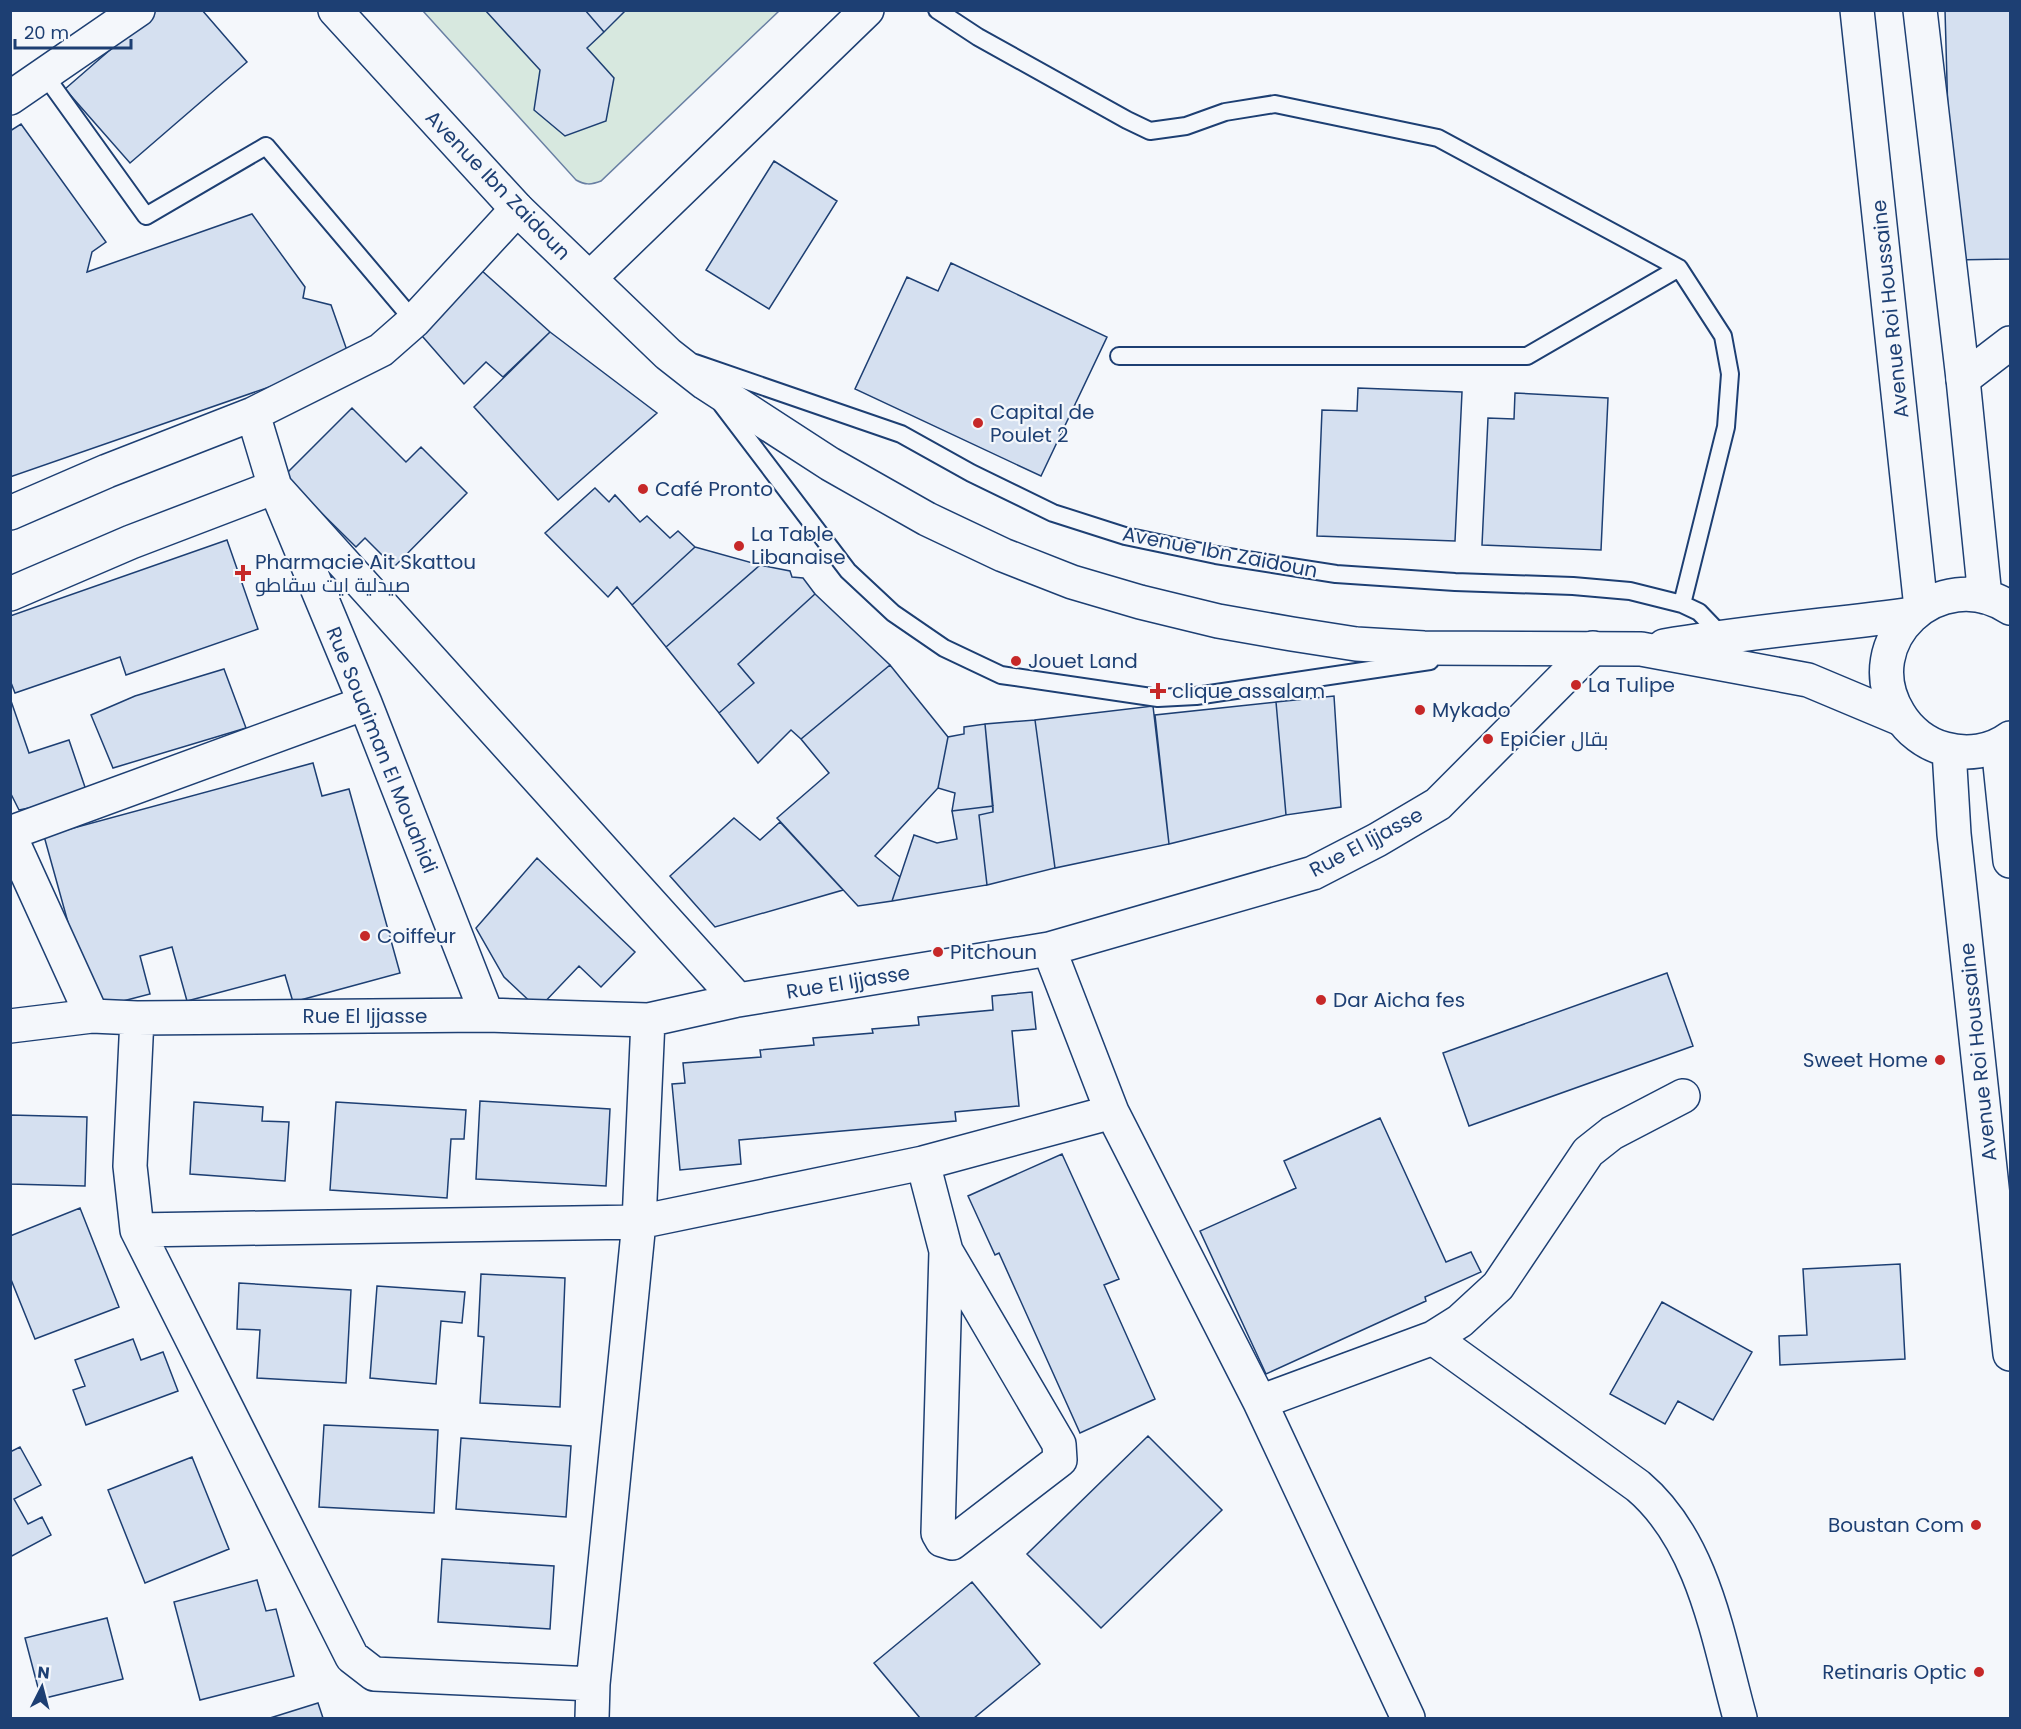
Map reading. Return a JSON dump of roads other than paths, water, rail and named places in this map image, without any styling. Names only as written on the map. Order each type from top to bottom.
[{"type":"street","points":[[10,98],[138,10]]},
{"type":"street","name":"Avenue Ibn Zaidoun","points":[[335,10],[518,209],[668,354],[705,383],[830,464],[927,519],[1003,555],[1072,582],[1151,605],[1218,621],[1356,644],[1503,650],[1641,649],[1808,680],[1902,719]]},
{"type":"street","points":[[590,278],[867,10]]},
{"type":"street","name":"Avenue Roi Houssaine","points":[[1857,10],[1917,611]]},
{"type":"street","points":[[1920,10],[1963,379],[1998,602],[1952,595],[1941,598],[1917,611],[1894,639],[1886,669],[1892,701],[1902,719],[1909,728],[1927,742],[1959,753],[1979,751],[2004,742],[2010,861]]},
{"type":"street","points":[[10,513],[107,471],[253,414],[381,350],[414,321],[518,209]]},
{"type":"street","points":[[1963,379],[2010,343]]},
{"type":"street","name":"Rue Souaiman El Mouahidi","points":[[253,414],[275,487],[365,703],[487,1015]]},
{"type":"street","points":[[10,594],[131,542],[275,487],[738,1000]]},
{"type":"street","name":"Avenue Ibn Zaidoun","points":[[1641,649],[1722,636],[1917,611]]},
{"type":"street","name":"Rue El Ijjasse","points":[[10,1026],[92,1016],[137,1018],[487,1015],[648,1020],[738,1000],[1049,949],[1312,873],[1377,840],[1437,804],[1593,648]]},
{"type":"street","points":[[92,1016],[10,835],[365,703]]},
{"type":"street","name":"Avenue Roi Houssaine","points":[[1949,750],[1954,834],[2010,1354]]},
{"type":"street","points":[[1049,949],[1112,1112],[1260,1402],[1408,1719]]},
{"type":"street","points":[[137,1018],[130,1166],[137,1230],[352,1658],[374,1674],[593,1684]]},
{"type":"street","points":[[592,1719],[593,1684],[639,1222],[648,1020]]},
{"type":"street","points":[[1260,1402],[1432,1338],[1473,1311],[1498,1286],[1588,1152],[1612,1133],[1683,1096]]},
{"type":"street","points":[[137,1230],[639,1222],[923,1163],[1112,1112]]},
{"type":"street","points":[[923,1163],[946,1251],[1059,1444],[1060,1451],[1059,1460],[952,1543],[942,1540],[938,1533],[946,1251]]},
{"type":"street","points":[[1432,1338],[1638,1486],[1664,1512],[1683,1542],[1701,1584],[1740,1719]]},
{"type":"lane","points":[[937,10],[978,37],[1127,120],[1150,130],[1186,126],[1225,112],[1275,104],[1438,138],[1679,268],[1723,336],[1731,374],[1726,427],[1682,604]]},
{"type":"lane","points":[[44,74],[146,216],[266,146],[414,321]]},
{"type":"lane","points":[[1119,356],[1527,356],[1679,268]]},
{"type":"lane","name":"Avenue Ibn Zaidoun","points":[[668,354],[901,434],[971,473],[1053,513],[1125,536],[1216,555],[1336,574],[1630,591],[1682,604],[1699,612],[1722,636]]},
{"type":"lane","points":[[705,383],[848,571],[893,613],[944,648],[1001,675],[1158,698],[1196,696],[1503,650]]},
{"type":"place","name":"Capital de Poulet 2","points":[[978,423]]},
{"type":"place","name":"Café Pronto","points":[[643,489]]},
{"type":"place","name":"La Table Libanaise","points":[[739,546]]},
{"type":"place","name":"Pharmacie Ait Skattou صيدلية ايت سقاطو","points":[[243,573]]},
{"type":"place","name":"Jouet Land","points":[[1016,661]]},
{"type":"place","name":"La Tulipe","points":[[1576,685]]},
{"type":"place","name":"clique assalam","points":[[1158,691]]},
{"type":"place","name":"Mykado","points":[[1420,710]]},
{"type":"place","name":"Epicier بقال","points":[[1488,739]]},
{"type":"place","name":"Coiffeur","points":[[365,936]]},
{"type":"place","name":"Pitchoun","points":[[938,952]]},
{"type":"place","name":"Dar Aicha fes","points":[[1321,1000]]},
{"type":"place","name":"Sweet Home","points":[[1940,1060]]},
{"type":"place","name":"Boustan Com","points":[[1976,1525]]},
{"type":"place","name":"Retinaris Optic","points":[[1979,1672]]}]
